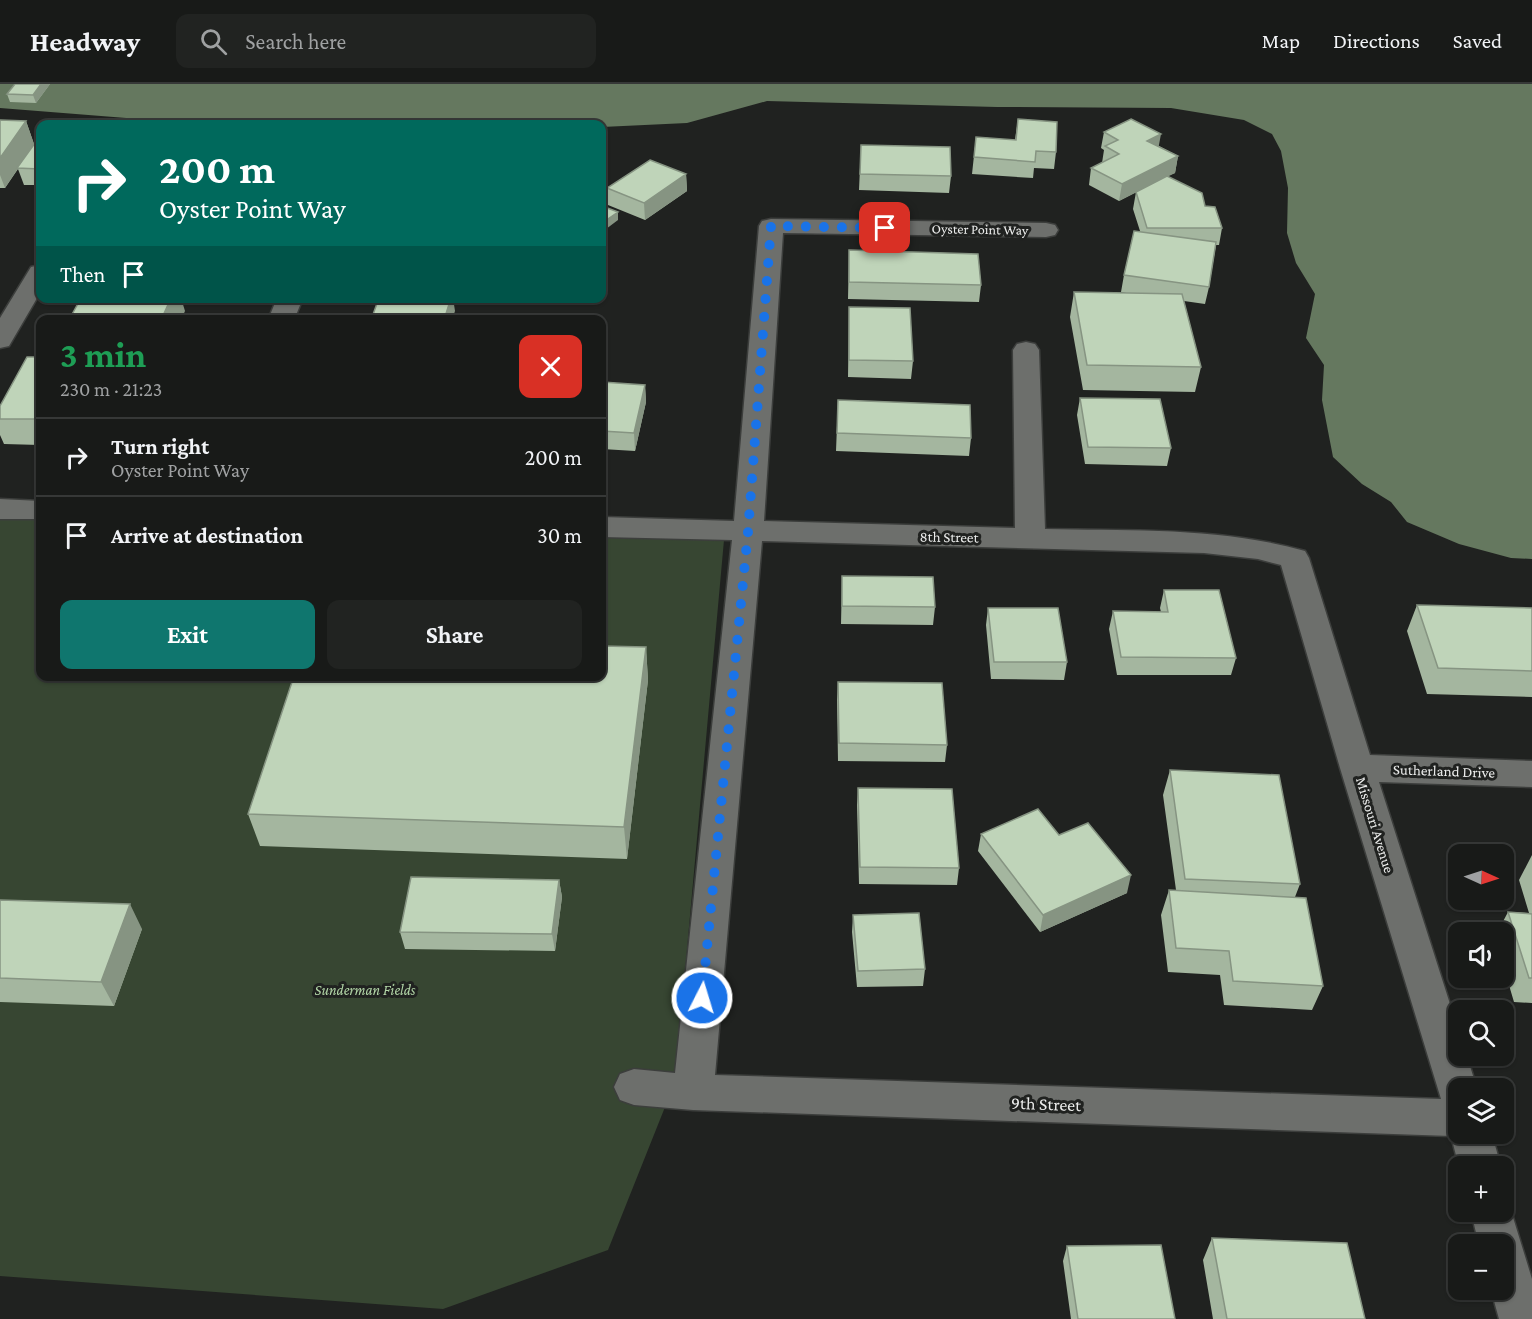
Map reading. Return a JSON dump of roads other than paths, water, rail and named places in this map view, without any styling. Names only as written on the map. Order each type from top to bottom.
[{"type":"street","name":"Oyster Point Way","points":[[748,532],[771,226],[1046,230]]},
{"type":"street","points":[[0,340],[36,279]]},
{"type":"street","points":[[1026,350],[1030,538]]},
{"type":"street","points":[[0,509],[36,510]]},
{"type":"street","name":"8th Street","points":[[606,527],[1204,543],[1258,549],[1294,558]]},
{"type":"street","points":[[693,1092],[748,532]]},
{"type":"street","name":"Missouri Avenue","points":[[1294,558],[1454,1078]]},
{"type":"street","name":"Sutherland Drive","points":[[1357,768],[1532,774]]},
{"type":"street","name":"9th Street","points":[[634,1088],[693,1092],[1448,1118]]},
{"type":"street","points":[[1514,1293],[1521,1319]]},
{"type":"park label","name":"Sunderman Fields","points":[[365,990]]}]
